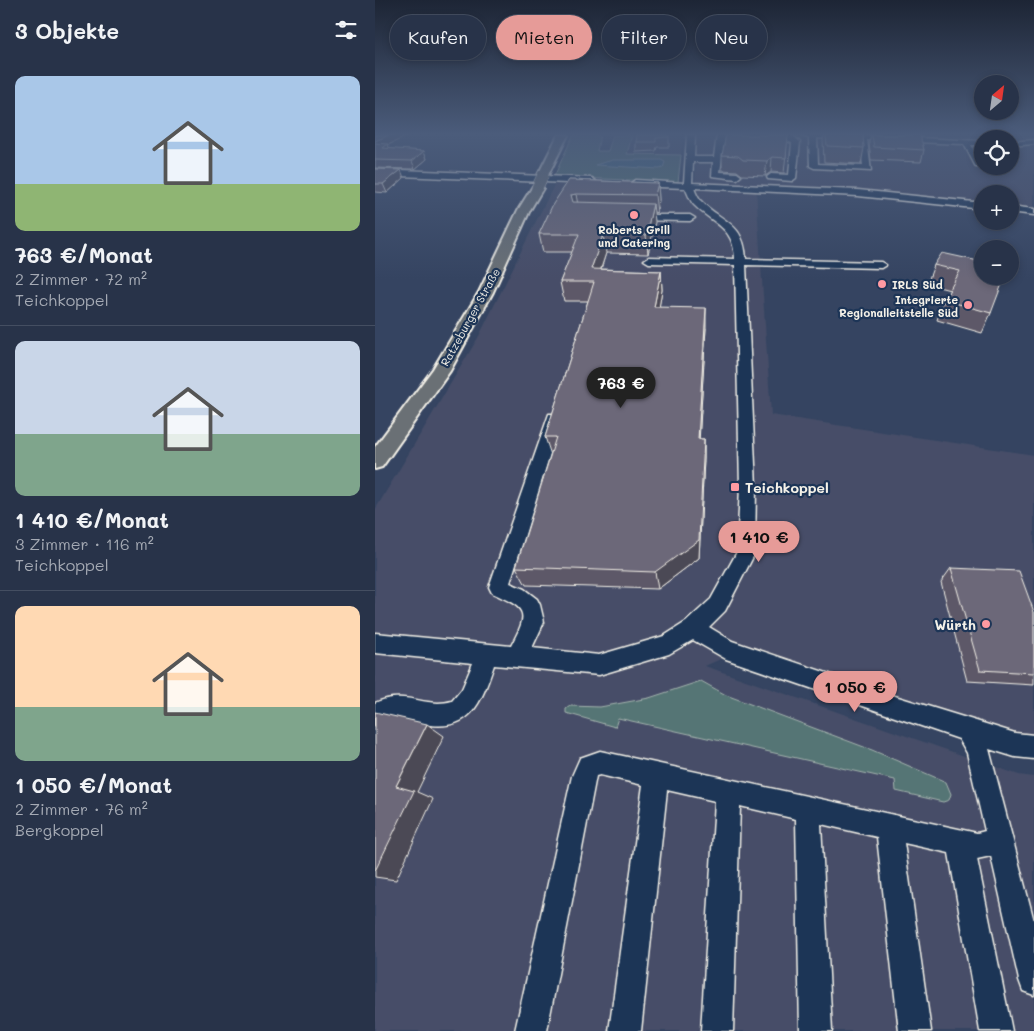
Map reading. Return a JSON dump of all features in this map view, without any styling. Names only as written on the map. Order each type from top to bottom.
[{"type":"main road","name":"Ratzeburger Straße","points":[[375,462],[441,371],[486,292],[524,210],[539,183]]},
{"type":"street","points":[[646,183],[858,194],[974,205]]},
{"type":"street","points":[[375,643],[599,665],[669,644],[693,629],[718,605],[746,553],[748,487],[740,247],[733,232],[697,203],[688,185]]},
{"type":"street","points":[[1019,210],[1034,212]]},
{"type":"street","points":[[617,218],[690,218]]},
{"type":"street","points":[[649,260],[881,265]]},
{"type":"street","points":[[517,657],[534,622],[530,605],[517,595],[499,587],[558,404]]},
{"type":"street","points":[[693,629],[726,649],[966,730],[1015,744],[1034,747]]},
{"type":"street","points":[[375,655],[403,647]]},
{"type":"street","points":[[375,714],[388,708],[401,708],[437,714],[453,714],[465,705],[468,700],[487,653]]},
{"type":"street","points":[[966,730],[979,752],[1034,980]]},
{"type":"street","points":[[531,1031],[585,770],[589,765],[600,763],[977,846],[994,842],[999,832]]},
{"type":"street","points":[[625,1031],[657,775]]},
{"type":"street","points":[[717,1031],[728,791]]},
{"type":"street","points":[[808,808],[816,1031]]},
{"type":"street","points":[[889,827],[915,1031]]},
{"type":"street","points":[[960,842],[997,1031]]},
{"type":"shaded area","points":[[555,183],[756,189],[771,415],[1034,455],[1034,740],[1017,738],[745,648],[705,666],[1019,775],[1034,777],[1034,1031],[375,1031],[375,510],[479,336]]},
{"type":"shaded area","points":[[698,183],[1034,183],[1034,207],[1019,206],[1019,185],[974,185],[974,201],[834,189]]},
{"type":"green space","points":[[701,681],[726,695],[872,750],[946,782],[951,794],[949,800],[943,802],[896,791],[895,780],[618,718],[615,727],[566,713],[566,709],[570,706],[600,707],[649,698]]},
{"type":"building","points":[[567,183],[658,183],[655,195],[571,195],[573,202],[653,204],[646,235],[603,235],[591,269],[661,271],[654,307],[706,308],[698,439],[704,439],[699,540],[655,572],[516,567],[556,437],[545,437],[594,282],[560,282],[579,234],[539,234],[553,204]]},
{"type":"building","points":[[942,253],[974,260],[974,285],[1002,285],[991,313],[944,300],[960,271],[934,265]]},
{"type":"building","name":"Würth","points":[[951,568],[1019,571],[1034,612],[1034,673],[980,670]]},
{"type":"building","points":[[375,712],[427,724],[396,786],[414,791],[375,871]]},
{"type":"place","name":"Roberts Grill und Catering","points":[[634,215]]},
{"type":"place","name":"IRLS Süd","points":[[882,284]]},
{"type":"place","name":"Integrierte Regionalleitstelle Süd","points":[[968,305]]},
{"type":"place","name":"Teichkoppel","points":[[735,487]]},
{"type":"place","name":"Würth","points":[[986,624]]}]
